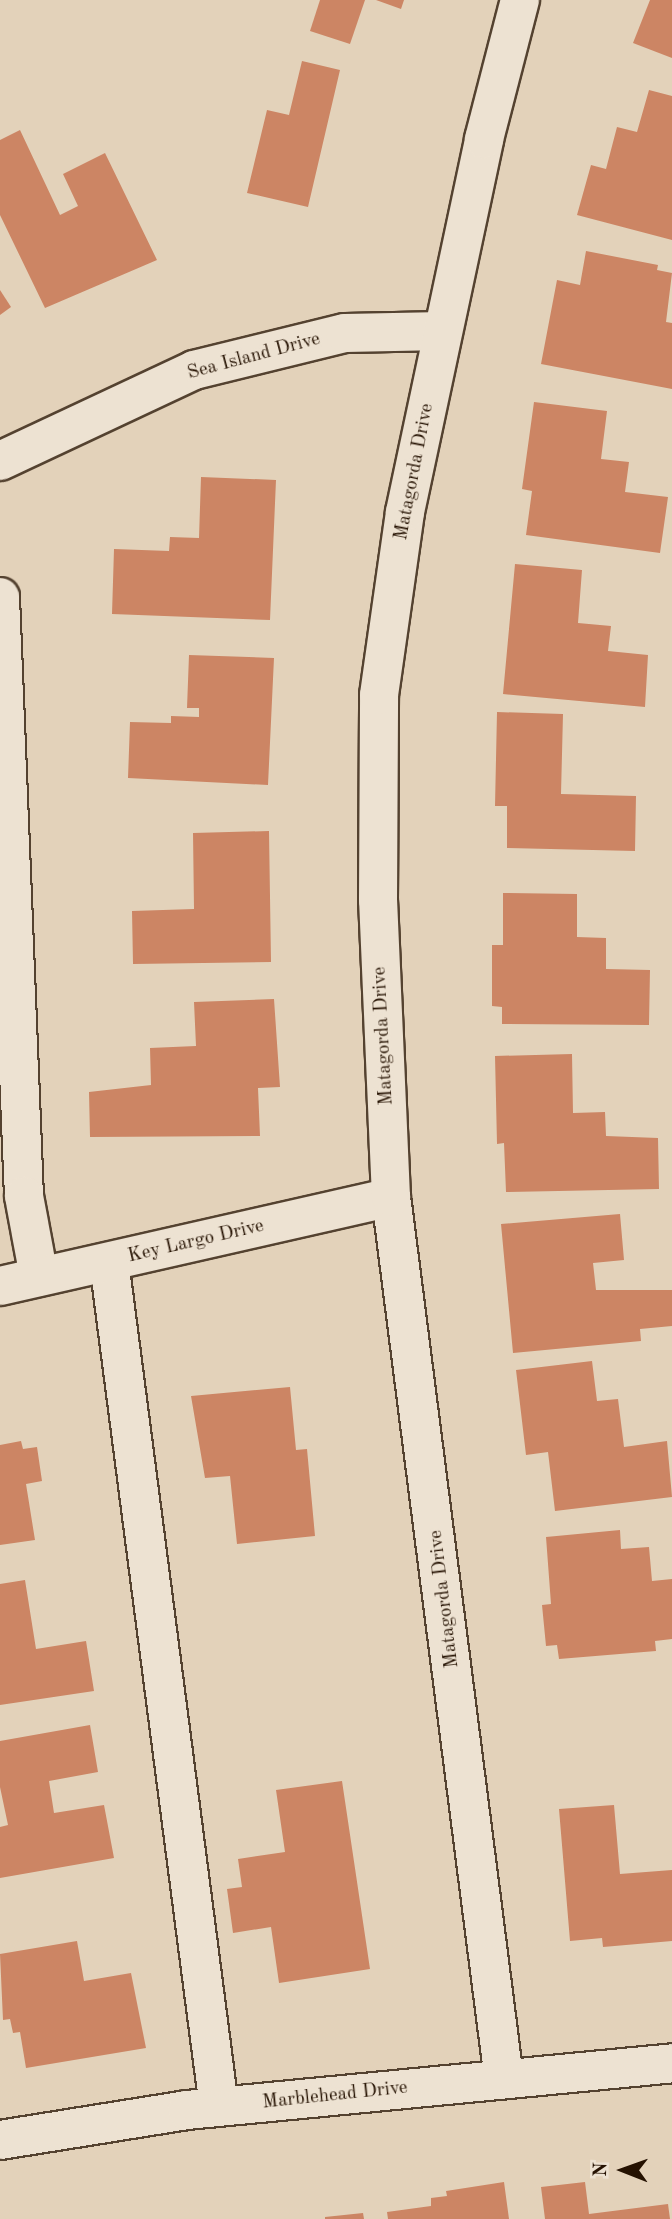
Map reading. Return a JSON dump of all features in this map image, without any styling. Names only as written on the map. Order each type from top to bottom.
[{"type":"street","name":"Matagorda Drive","points":[[504,2079],[391,1197],[378,900],[379,695],[405,512],[443,331],[520,0]]},
{"type":"street","name":"Sea Island Drive","points":[[0,461],[194,370],[345,333],[443,331]]},
{"type":"street","points":[[0,597],[23,1196],[39,1277]]},
{"type":"street","name":"Key Largo Drive","points":[[0,1286],[391,1197]]},
{"type":"street","points":[[109,1262],[219,2107]]},
{"type":"street","name":"Marblehead Drive","points":[[0,2140],[219,2107],[672,2063]]},
{"type":"building","points":[[320,0],[365,0],[350,44],[310,31]]},
{"type":"building","points":[[376,0],[404,0],[401,9]]},
{"type":"building","points":[[650,0],[672,0],[672,58],[633,43]]},
{"type":"building","points":[[302,61],[340,70],[308,207],[247,193],[267,110],[289,115]]},
{"type":"building","points":[[649,90],[672,96],[672,240],[577,215],[591,165],[606,169],[617,127],[637,132]]},
{"type":"building","points":[[20,130],[60,215],[78,206],[63,174],[105,153],[157,260],[45,308],[0,215],[0,140]]},
{"type":"building","points":[[586,251],[658,265],[657,270],[672,273],[666,322],[672,323],[672,389],[541,364],[557,280],[580,285]]},
{"type":"building","points":[[0,290],[11,307],[0,315]]},
{"type":"building","points":[[534,402],[607,411],[601,459],[629,462],[625,492],[668,497],[660,553],[526,535],[532,491],[522,489]]},
{"type":"building","points":[[201,477],[276,480],[270,620],[112,614],[114,549],[169,551],[170,537],[199,538]]},
{"type":"building","points":[[515,564],[582,570],[578,623],[611,626],[608,651],[648,655],[645,707],[503,694]]},
{"type":"building","points":[[189,655],[274,658],[268,785],[128,778],[130,722],[171,723],[171,716],[199,717],[199,708],[187,708]]},
{"type":"building","points":[[497,712],[563,714],[561,794],[636,796],[635,851],[507,848],[507,806],[495,806]]},
{"type":"building","points":[[269,831],[271,962],[133,964],[132,911],[194,909],[193,833]]},
{"type":"building","points":[[503,893],[577,894],[577,937],[606,938],[606,969],[650,970],[649,1025],[502,1024],[502,1007],[492,1006],[492,945],[503,945]]},
{"type":"building","points":[[274,999],[280,1087],[258,1088],[260,1136],[90,1137],[89,1092],[151,1085],[150,1048],[196,1046],[194,1002]]},
{"type":"building","points":[[572,1054],[573,1113],[605,1112],[606,1136],[658,1138],[659,1189],[506,1192],[504,1143],[497,1144],[495,1056]]},
{"type":"building","points":[[620,1214],[624,1260],[593,1263],[596,1290],[672,1290],[672,1326],[640,1329],[641,1341],[513,1353],[501,1224]]},
{"type":"building","points":[[592,1361],[597,1401],[618,1399],[624,1447],[667,1441],[672,1497],[555,1511],[548,1452],[526,1455],[516,1370]]},
{"type":"building","points":[[290,1387],[296,1450],[307,1449],[315,1536],[237,1544],[230,1476],[205,1478],[191,1396]]},
{"type":"building","points":[[21,1441],[23,1449],[37,1447],[42,1481],[26,1484],[35,1540],[0,1545],[0,1445]]},
{"type":"building","points":[[620,1530],[621,1549],[649,1547],[652,1581],[672,1579],[672,1639],[655,1641],[656,1651],[559,1659],[557,1645],[546,1646],[542,1605],[551,1604],[546,1537]]},
{"type":"building","points":[[25,1580],[36,1649],[86,1641],[94,1691],[0,1705],[0,1584]]},
{"type":"building","points":[[90,1725],[98,1772],[49,1781],[54,1813],[104,1805],[114,1858],[0,1878],[0,1827],[8,1825],[0,1787],[0,1741]]},
{"type":"building","points":[[342,1781],[370,1969],[279,1983],[271,1927],[233,1933],[227,1889],[242,1887],[238,1859],[285,1852],[276,1790]]},
{"type":"building","points":[[614,1805],[620,1874],[672,1870],[672,1941],[603,1947],[602,1938],[570,1941],[559,1809]]},
{"type":"building","points":[[77,1941],[84,1981],[131,1973],[146,2048],[26,2068],[20,2032],[13,2033],[10,2019],[3,2020],[0,1954]]},
{"type":"building","points":[[504,2182],[509,2219],[388,2219],[387,2212],[431,2206],[431,2198],[447,2196],[446,2191]]},
{"type":"building","points":[[585,2182],[589,2214],[668,2204],[670,2219],[545,2219],[541,2187]]},
{"type":"building","points":[[363,2213],[364,2219],[325,2219],[325,2217]]}]
